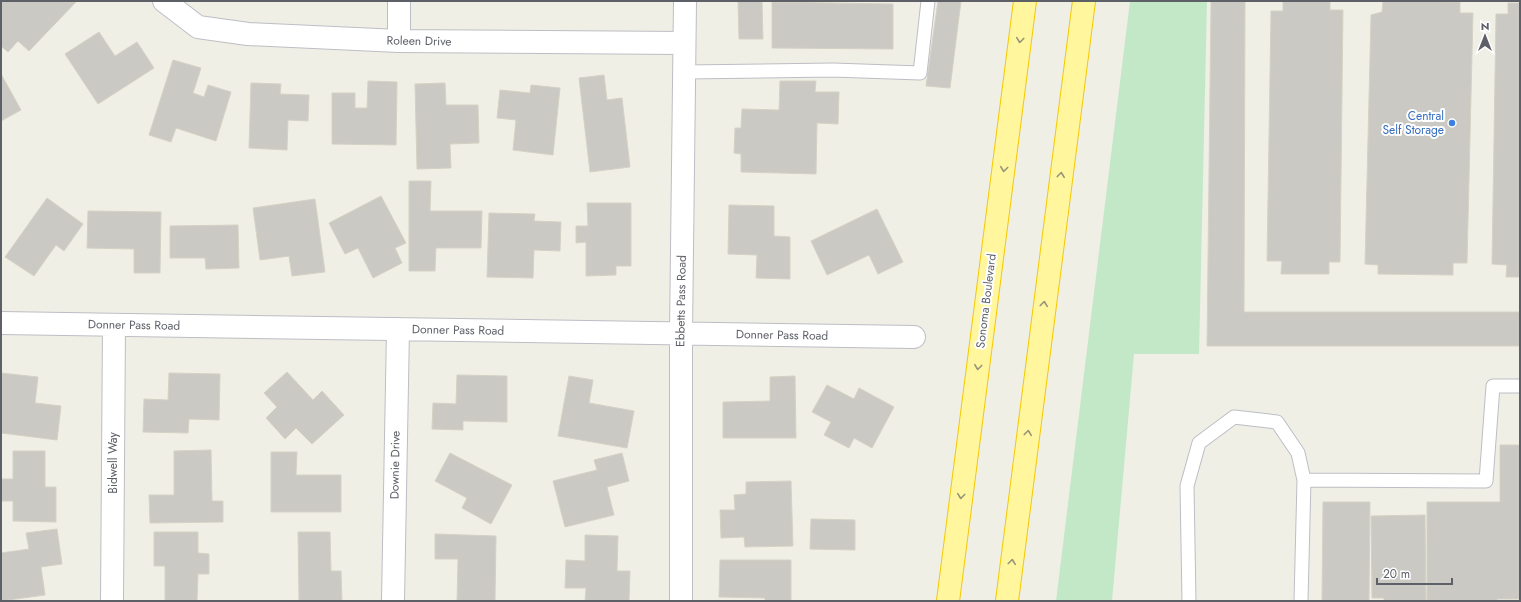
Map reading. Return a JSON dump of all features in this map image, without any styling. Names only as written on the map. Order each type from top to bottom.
[{"type":"highway","name":"Sonoma Boulevard","points":[[948,601],[1025,1]]},
{"type":"highway","points":[[1007,601],[1084,1]]},
{"type":"street","name":"Roleen Drive","points":[[164,1],[198,27],[248,34],[398,41],[684,43]]},
{"type":"street","points":[[398,41],[399,1]]},
{"type":"street","name":"Ebbetts Pass Road","points":[[680,601],[680,333],[685,1]]},
{"type":"street","name":"Donner Pass Road","points":[[1,323],[914,337]]},
{"type":"street","name":"Bidwell Way","points":[[112,601],[114,325]]},
{"type":"street","name":"Downie Drive","points":[[393,601],[398,329]]},
{"type":"lane","points":[[684,72],[833,70],[920,73],[928,1]]},
{"type":"lane","points":[[1304,480],[1486,481],[1493,386],[1520,386]]},
{"type":"lane","points":[[1189,601],[1187,486],[1199,443],[1234,417],[1277,422],[1298,453],[1304,480],[1301,601]]},
{"type":"green space","points":[[1130,1],[1207,1],[1199,354],[1134,354],[1112,601],[1056,601]]},
{"type":"building","points":[[1,1],[14,1],[16,3],[18,1],[76,2],[29,51],[18,41],[8,52],[1,46]]},
{"type":"building","points":[[738,1],[762,1],[763,39],[739,39]]},
{"type":"building","points":[[938,1],[961,1],[950,88],[926,86]]},
{"type":"building","points":[[1211,1],[1245,1],[1244,312],[1520,312],[1520,346],[1207,346]]},
{"type":"building","points":[[1283,1],[1330,1],[1330,10],[1343,10],[1340,262],[1329,262],[1329,274],[1281,274],[1282,261],[1267,261],[1271,11],[1283,11]]},
{"type":"building","points":[[1383,1],[1460,2],[1460,13],[1473,13],[1467,263],[1453,263],[1453,275],[1378,274],[1378,265],[1365,264],[1371,15],[1382,12]]},
{"type":"building","points":[[772,2],[893,4],[893,49],[772,48]]},
{"type":"building","points":[[1508,3],[1520,3],[1520,277],[1506,277],[1507,265],[1492,264],[1496,14],[1508,14]]},
{"type":"building","points":[[99,32],[115,56],[137,42],[154,68],[98,104],[65,54]]},
{"type":"building","points":[[173,60],[201,68],[193,93],[204,97],[208,85],[231,92],[216,141],[176,128],[171,142],[149,135]]},
{"type":"building","points":[[1,74],[21,110],[1,121]]},
{"type":"building","points":[[604,75],[607,100],[622,98],[630,167],[590,172],[579,78]]},
{"type":"building","points":[[368,81],[397,82],[396,145],[332,144],[332,93],[355,93],[355,108],[367,108]]},
{"type":"building","points":[[780,81],[816,81],[815,92],[839,92],[838,124],[817,123],[816,174],[741,172],[741,154],[734,153],[735,128],[741,128],[742,109],[779,110]]},
{"type":"building","points":[[251,83],[281,84],[280,94],[309,95],[308,121],[288,120],[287,150],[249,148]]},
{"type":"building","points":[[445,83],[446,105],[478,105],[479,143],[450,144],[451,168],[417,169],[415,84]]},
{"type":"building","points":[[531,85],[560,88],[553,155],[513,150],[516,120],[497,118],[500,90],[530,93]]},
{"type":"building","points":[[409,181],[431,181],[430,211],[482,211],[481,248],[436,248],[435,271],[409,271]]},
{"type":"building","points":[[381,196],[406,243],[395,248],[402,263],[373,278],[358,248],[345,254],[329,223]]},
{"type":"building","points":[[47,198],[83,224],[64,251],[56,245],[34,276],[5,257]]},
{"type":"building","points":[[315,199],[325,272],[292,276],[289,256],[260,260],[253,208]]},
{"type":"building","points":[[587,203],[631,203],[631,266],[616,266],[616,275],[586,276],[586,242],[576,243],[576,226],[588,226]]},
{"type":"building","points":[[729,205],[774,206],[774,236],[790,237],[790,279],[756,278],[757,255],[728,254]]},
{"type":"building","points":[[877,209],[903,262],[878,274],[869,255],[827,275],[811,241]]},
{"type":"building","points":[[88,211],[161,212],[160,273],[134,273],[134,249],[87,248]]},
{"type":"building","points":[[489,213],[535,214],[534,221],[561,222],[560,251],[534,250],[533,278],[487,277]]},
{"type":"building","points":[[238,225],[239,268],[206,269],[205,258],[170,258],[170,226]]},
{"type":"building","points":[[287,372],[313,400],[322,391],[344,415],[312,444],[296,428],[285,439],[266,418],[277,407],[264,393]]},
{"type":"building","points":[[1,373],[38,377],[35,403],[61,406],[57,440],[1,433]]},
{"type":"building","points":[[169,373],[220,374],[219,420],[189,419],[188,433],[143,432],[144,399],[168,400]]},
{"type":"building","points":[[457,375],[507,376],[507,422],[463,421],[463,430],[432,429],[433,403],[456,404]]},
{"type":"building","points":[[569,376],[593,380],[589,403],[634,411],[627,448],[558,436]]},
{"type":"building","points":[[795,376],[796,438],[723,438],[723,402],[770,401],[770,377]]},
{"type":"building","points":[[827,385],[854,399],[859,388],[894,407],[872,448],[854,438],[849,448],[824,435],[831,422],[812,412]]},
{"type":"building","points":[[1500,445],[1520,445],[1520,599],[1497,599],[1497,601],[1427,601],[1427,502],[1500,502]]},
{"type":"building","points":[[211,450],[212,501],[223,501],[223,522],[150,523],[149,495],[174,495],[174,451]]},
{"type":"building","points":[[13,451],[45,451],[45,487],[56,487],[56,522],[13,521],[13,501],[1,501],[1,479],[13,479]]},
{"type":"building","points":[[271,452],[297,452],[296,475],[341,475],[341,512],[271,512]]},
{"type":"building","points":[[450,453],[512,485],[491,524],[462,508],[467,498],[435,481]]},
{"type":"building","points":[[622,453],[629,481],[607,487],[614,515],[565,527],[553,481],[597,470],[594,460]]},
{"type":"building","points":[[791,481],[793,546],[745,547],[744,537],[721,538],[720,510],[735,510],[734,495],[746,494],[746,482]]},
{"type":"building","points":[[1323,502],[1370,502],[1369,601],[1322,601]]},
{"type":"building","points":[[1425,515],[1426,601],[1384,601],[1384,598],[1372,598],[1371,516]]},
{"type":"building","points":[[811,519],[855,520],[855,550],[810,549]]},
{"type":"building","points":[[57,529],[62,564],[41,567],[45,595],[1,601],[1,553],[29,549],[26,533]]},
{"type":"building","points":[[154,532],[198,532],[198,553],[209,554],[209,574],[198,574],[197,601],[165,601],[165,566],[154,566]]},
{"type":"building","points":[[298,532],[330,532],[331,571],[341,571],[342,601],[299,601]]},
{"type":"building","points":[[435,534],[496,536],[495,601],[457,601],[458,559],[435,559]]},
{"type":"building","points":[[585,535],[618,536],[617,571],[630,571],[629,601],[585,601],[586,588],[565,588],[566,560],[585,561]]},
{"type":"building","points":[[720,560],[791,560],[791,601],[765,601],[765,598],[719,597]]},
{"type":"place","name":"Central Self Storage","points":[[1452,123]]}]
